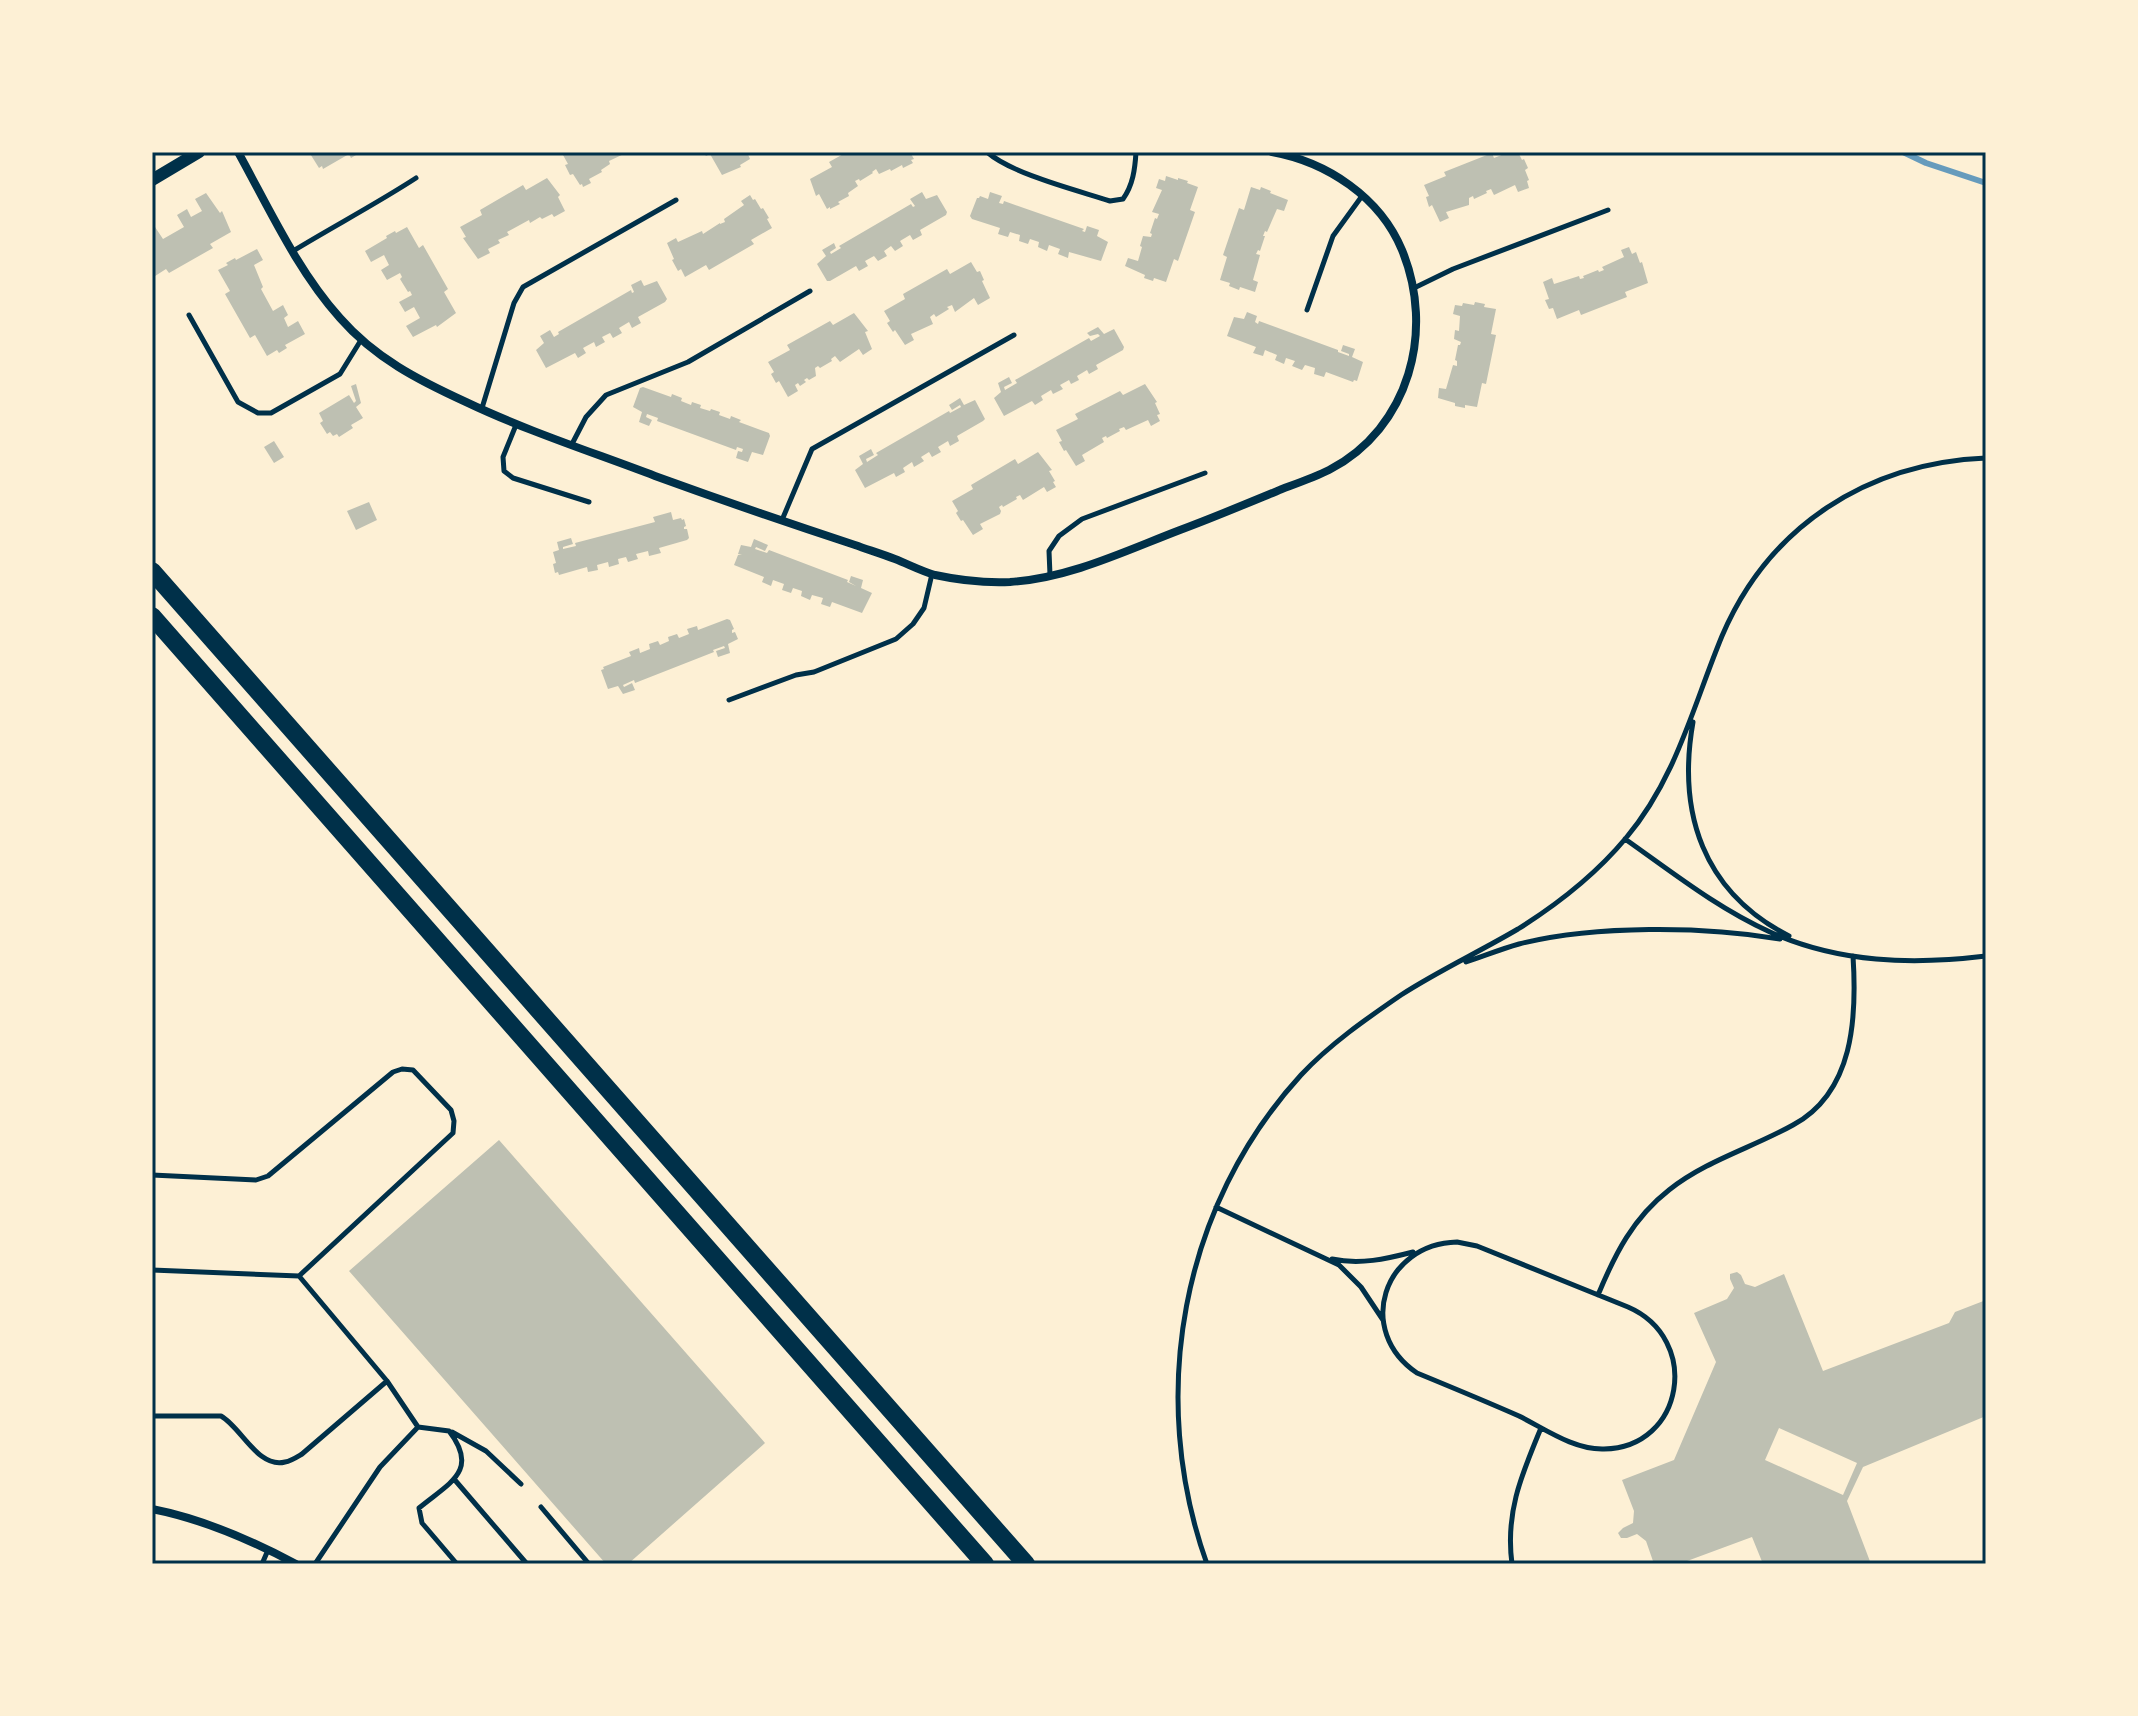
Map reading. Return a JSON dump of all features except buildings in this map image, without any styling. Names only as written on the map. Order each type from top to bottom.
[{"type":"highway","points":[[152,571],[1026,1564]]},
{"type":"highway","points":[[152,616],[985,1564]]},
{"type":"street","points":[[152,180],[199,152]]},
{"type":"street","points":[[238,152],[293,251],[336,315],[384,359],[416,379],[516,425],[781,521],[889,556],[932,574],[994,582],[1071,571],[1331,469],[1373,436],[1400,397],[1411,369],[1417,340],[1417,316],[1410,269],[1399,242],[1383,217],[1363,195],[1335,174],[1318,165],[1272,152]]},
{"type":"street","points":[[152,1509],[213,1526],[296,1564]]},
{"type":"lane","points":[[987,152],[1011,167],[1110,201],[1123,199],[1130,190],[1136,152]]},
{"type":"lane","points":[[293,251],[416,178]]},
{"type":"lane","points":[[1307,310],[1333,236],[1363,195]]},
{"type":"lane","points":[[481,409],[514,303],[523,287],[676,200]]},
{"type":"lane","points":[[1414,288],[1453,269],[1608,210]]},
{"type":"lane","points":[[572,444],[586,417],[606,395],[688,362],[810,291]]},
{"type":"lane","points":[[189,315],[238,402],[258,413],[271,413],[340,374],[361,340]]},
{"type":"lane","points":[[781,521],[812,449],[1014,335]]},
{"type":"lane","points":[[516,425],[503,457],[504,471],[513,478],[589,502]]},
{"type":"lane","points":[[1207,1564],[1188,1501],[1181,1464],[1177,1410],[1181,1336],[1194,1268],[1216,1207],[1242,1154],[1270,1114],[1301,1075],[1356,1027],[1432,976],[1557,903],[1599,867],[1625,839],[1653,801],[1676,759],[1723,634],[1737,606],[1763,565],[1801,526],[1836,502],[1884,480],[1937,463],[1986,458]]},
{"type":"lane","points":[[1050,576],[1049,551],[1059,536],[1082,519],[1205,473]]},
{"type":"lane","points":[[729,700],[796,675],[814,672],[896,639],[913,624],[924,608],[932,574]]},
{"type":"lane","points":[[1697,703],[1689,746],[1688,776],[1695,827],[1705,854],[1728,887],[1756,915],[1777,930],[1808,945]]},
{"type":"lane","points":[[1625,839],[1687,884],[1743,918],[1808,945]]},
{"type":"lane","points":[[1432,976],[1464,962],[1519,945],[1611,931],[1730,933],[1776,938],[1853,956],[1893,961],[1926,962],[1986,956]]},
{"type":"lane","points":[[1598,1295],[1615,1254],[1653,1203],[1702,1167],[1794,1125],[1826,1098],[1840,1077],[1848,1048],[1855,1002],[1853,956]]},
{"type":"lane","points":[[152,1038],[152,1048]]},
{"type":"lane","points":[[152,1175],[256,1180],[268,1176],[393,1072],[402,1069],[413,1070],[451,1110],[454,1121],[453,1133],[299,1276],[152,1270]]},
{"type":"lane","points":[[1216,1207],[1343,1268],[1378,1311],[1399,1357],[1417,1373],[1582,1447],[1614,1448],[1633,1442],[1647,1434],[1668,1407],[1675,1377],[1672,1353],[1664,1335],[1643,1314],[1467,1243],[1449,1242],[1372,1261],[1327,1258]]},
{"type":"lane","points":[[1385,1328],[1384,1303],[1393,1277],[1410,1257],[1426,1248]]},
{"type":"lane","points":[[299,1276],[387,1381],[418,1427],[449,1431],[486,1451],[521,1484]]},
{"type":"lane","points":[[152,1416],[221,1416],[254,1450],[274,1463],[287,1462],[302,1454],[387,1381]]},
{"type":"lane","points":[[315,1564],[380,1467],[418,1427]]},
{"type":"lane","points":[[1512,1564],[1509,1540],[1513,1508],[1520,1478],[1541,1428]]},
{"type":"lane","points":[[449,1431],[459,1444],[464,1458],[454,1479],[419,1508],[422,1523],[457,1564]]},
{"type":"lane","points":[[454,1479],[527,1564]]},
{"type":"lane","points":[[541,1507],[589,1564]]},
{"type":"lane","points":[[262,1564],[269,1550]]},
{"type":"waterway","points":[[1903,152],[1986,183]]}]
